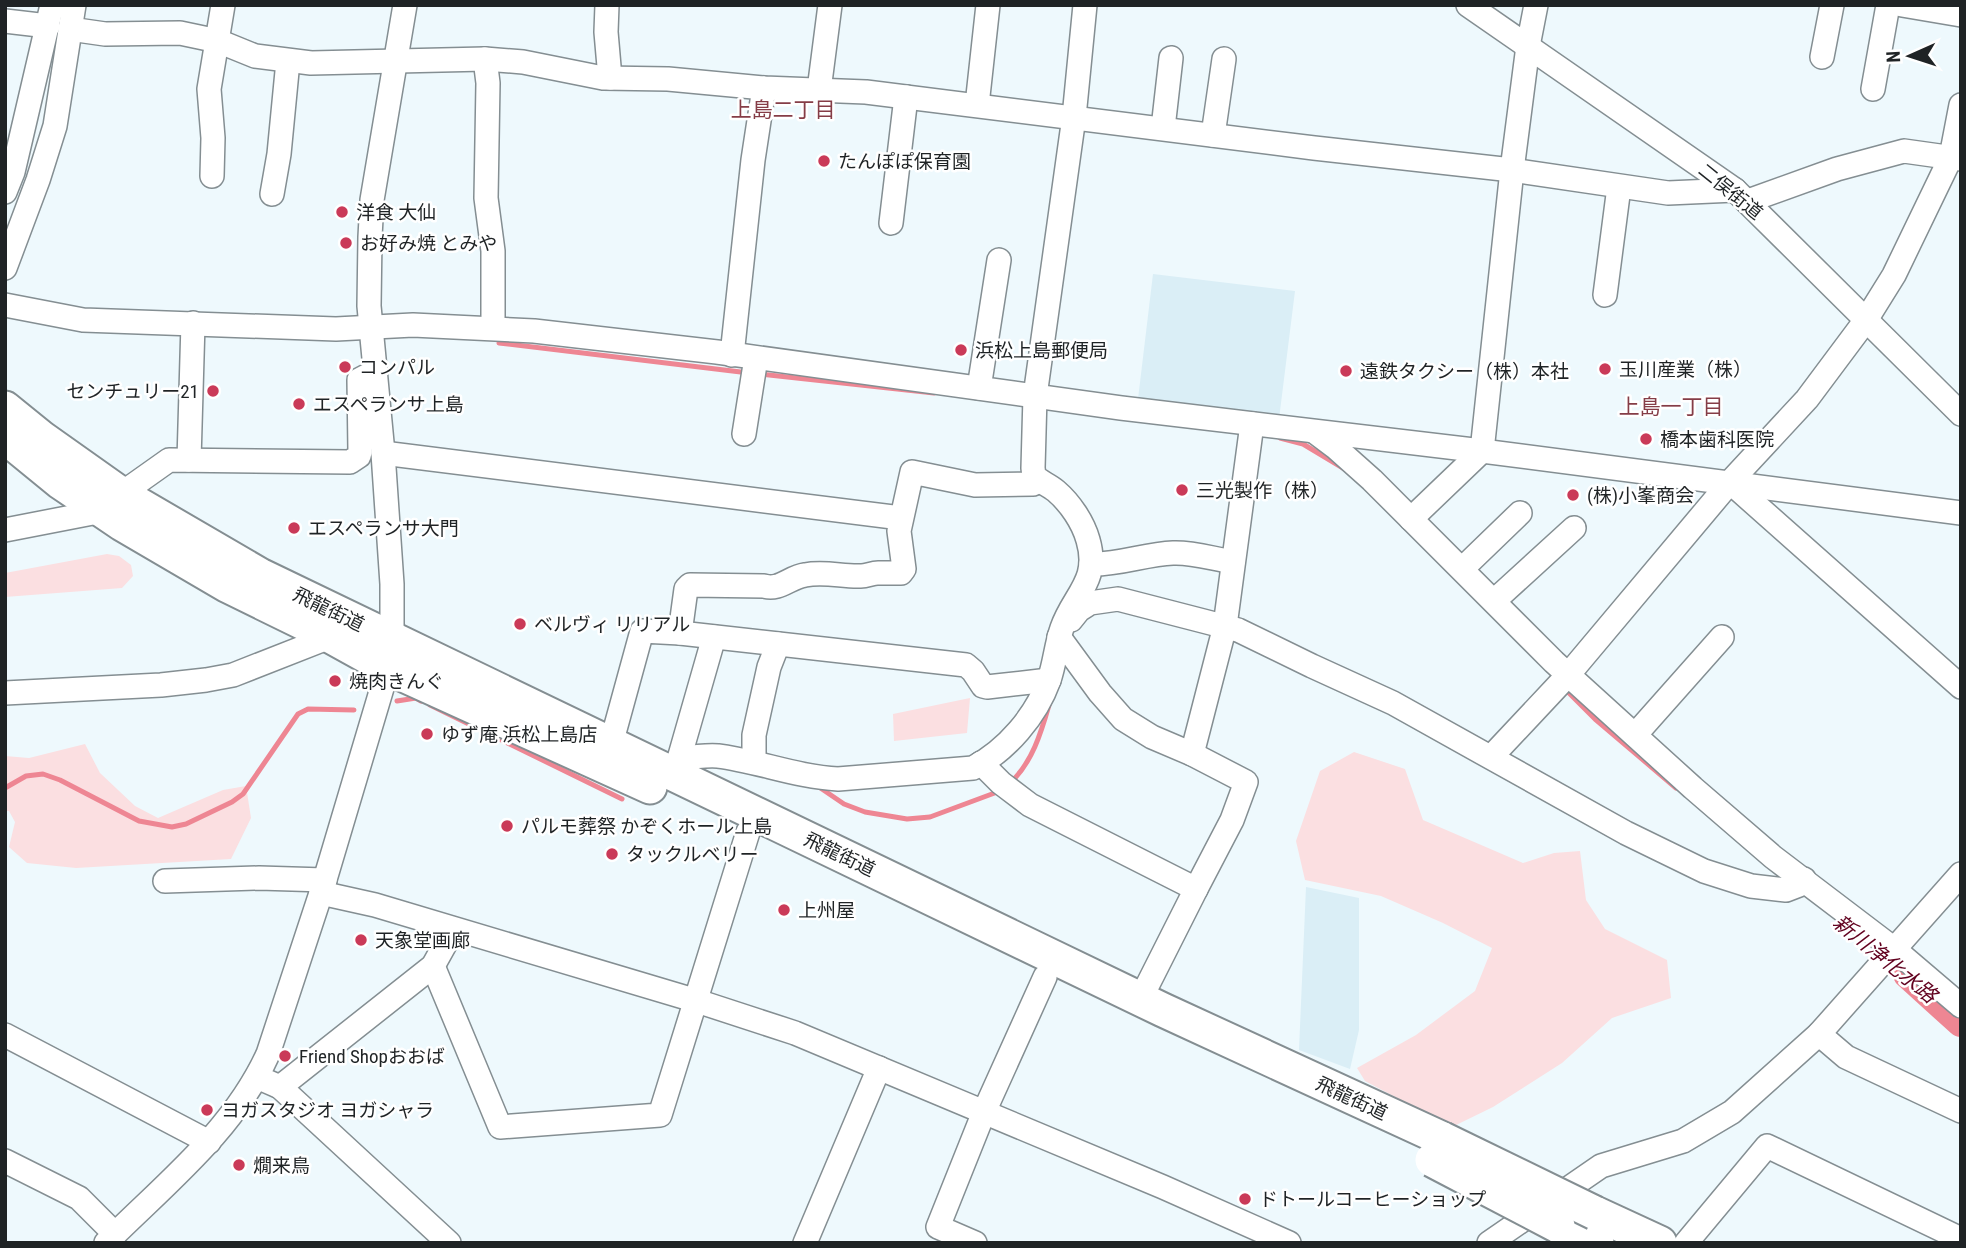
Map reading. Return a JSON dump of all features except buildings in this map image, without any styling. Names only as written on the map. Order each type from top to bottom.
[{"type":"highway","name":"飛龍街道","points":[[5,408],[42,438],[112,503]]},
{"type":"highway","name":"飛龍街道","points":[[5,437],[60,482],[112,503],[260,575],[344,630],[1045,977],[1437,1150],[1558,1226],[1596,1228],[1660,1243]]},
{"type":"highway","name":"飛龍街道","points":[[390,653],[611,744],[675,765],[1596,1228]]},
{"type":"street","points":[[5,192],[56,20],[74,5]]},
{"type":"street","points":[[212,176],[213,138],[209,89],[223,5]]},
{"type":"street","points":[[5,1161],[79,1198],[110,1238],[209,1142],[241,1104],[268,1054],[323,886],[390,653],[392,584],[373,327],[369,306],[372,200],[405,5]]},
{"type":"street","points":[[607,5],[606,32],[610,78]]},
{"type":"street","points":[[819,90],[831,5]]},
{"type":"street","points":[[977,105],[988,5]]},
{"type":"street","points":[[714,637],[675,765],[716,756],[824,779],[973,768],[1005,744],[1034,713],[1049,680],[1060,633],[1069,611],[1090,578],[1088,538],[1078,517],[1055,491],[1034,476],[1032,468],[1034,403],[1074,117],[1085,5]]},
{"type":"street","points":[[1411,519],[1482,451],[1512,170],[1536,5]]},
{"type":"street","points":[[1822,57],[1832,5]]},
{"type":"street","points":[[1873,89],[1888,5]]},
{"type":"street","points":[[1902,5],[1961,15]]},
{"type":"street","name":"二俣街道","points":[[1470,6],[1741,196],[1961,414]]},
{"type":"street","points":[[18,16],[56,20],[105,34],[180,33],[218,41],[255,56],[288,61],[311,63],[485,59],[523,62],[610,78],[668,79],[906,97],[1512,170],[1668,193],[1741,196],[1904,151],[1956,158]]},
{"type":"street","points":[[5,268],[55,126],[56,20]]},
{"type":"street","points":[[1163,128],[1171,58]]},
{"type":"street","points":[[485,59],[488,83],[485,188],[493,251],[493,328]]},
{"type":"street","points":[[1213,135],[1224,59]]},
{"type":"street","points":[[272,194],[279,154],[288,61]]},
{"type":"street","points":[[732,355],[753,160],[764,88]]},
{"type":"street","points":[[891,223],[906,97]]},
{"type":"street","points":[[1492,756],[1563,680],[1730,482],[1807,399],[1866,320],[1894,275],[1956,158],[1961,105]]},
{"type":"street","points":[[1605,295],[1619,187]]},
{"type":"street","points":[[979,388],[999,260]]},
{"type":"street","points":[[5,305],[83,320],[336,329],[413,325],[534,331],[732,355],[754,369],[979,388],[1034,403],[1251,431],[1315,432],[1482,451],[1961,513]]},
{"type":"street","points":[[190,460],[193,323]]},
{"type":"street","points":[[744,434],[754,369]]},
{"type":"street","points":[[5,530],[112,503],[169,460],[350,462],[359,456],[360,452],[359,380],[376,370]]},
{"type":"street","points":[[1192,754],[1225,626],[1251,431]]},
{"type":"street","points":[[1315,432],[1335,447],[1462,569],[1494,601],[1563,680],[1635,735],[1743,831],[1796,885],[1887,956],[1961,1006]]},
{"type":"street","points":[[383,453],[901,518]]},
{"type":"street","points":[[680,633],[686,589],[690,585],[772,588],[789,579],[808,574],[861,576],[901,573],[904,569],[898,539],[912,472],[975,485],[1032,484],[1039,481]]},
{"type":"street","points":[[1730,482],[1961,687]]},
{"type":"street","points":[[1462,569],[1520,513]]},
{"type":"street","points":[[1494,601],[1574,528]]},
{"type":"street","points":[[1091,564],[1105,565],[1175,553],[1189,553],[1233,562]]},
{"type":"street","points":[[1060,633],[1079,610],[1090,603],[1118,599],[1238,630],[1393,703],[1626,833],[1704,871],[1751,886],[1796,885]]},
{"type":"street","points":[[5,692],[161,685],[206,680],[233,675],[344,630]]},
{"type":"street","points":[[611,744],[642,631],[778,643],[967,665],[983,686],[988,687],[1049,680]]},
{"type":"street","points":[[1060,633],[1100,693],[1123,719],[1152,737],[1246,782],[1232,820],[1140,1000]]},
{"type":"street","points":[[1635,735],[1722,637]]},
{"type":"street","points":[[754,762],[754,735],[769,667],[778,643]]},
{"type":"street","points":[[981,763],[1005,787],[1030,805],[1196,889]]},
{"type":"street","points":[[433,967],[500,1127],[660,1115],[748,832]]},
{"type":"street","points":[[1489,1243],[1601,1166],[1683,1141],[1732,1112],[1819,1034],[1961,874]]},
{"type":"street","points":[[164,881],[259,878],[323,886],[453,930],[696,1001],[795,1033],[1163,1187],[1289,1243]]},
{"type":"street","points":[[280,1087],[433,967],[453,930]]},
{"type":"street","points":[[975,1243],[934,1235],[984,1112],[1045,977]]},
{"type":"street","points":[[1819,1034],[1846,1057],[1961,1111]]},
{"type":"street","points":[[5,1035],[209,1142]]},
{"type":"street","points":[[804,1243],[879,1068]]},
{"type":"street","points":[[257,1077],[280,1087],[449,1243]]},
{"type":"street","points":[[1686,1243],[1768,1146],[1961,1239]]},
{"type":"shaded area","points":[[1153,274],[1295,291],[1279,419],[1138,399]]},
{"type":"shaded area","points":[[107,554],[119,556],[131,565],[133,576],[122,588],[5,597],[5,573]]},
{"type":"shaded area","points":[[970,698],[967,733],[894,741],[893,714]]},
{"type":"shaded area","points":[[85,744],[100,773],[135,806],[158,818],[223,790],[246,786],[251,818],[231,859],[76,868],[27,863],[9,847],[15,822],[9,811],[5,811],[5,756],[29,758]]},
{"type":"shaded area","points":[[1354,752],[1405,769],[1423,820],[1523,863],[1554,853],[1580,851],[1586,900],[1605,929],[1667,960],[1671,998],[1612,1018],[1562,1063],[1493,1107],[1452,1127],[1365,1081],[1357,1068],[1416,1035],[1475,991],[1492,948],[1381,896],[1305,880],[1296,841],[1320,771]]},
{"type":"shaded area","points":[[1306,887],[1359,898],[1359,1030],[1350,1069],[1299,1050]]},
{"type":"waterway","points":[[499,343],[749,373]]},
{"type":"waterway","points":[[759,374],[934,393]]},
{"type":"waterway","points":[[1280,438],[1303,444],[1343,468]]},
{"type":"waterway","points":[[1563,687],[1595,719],[1676,788]]},
{"type":"waterway","points":[[397,701],[416,698],[421,701]]},
{"type":"waterway","points":[[430,705],[622,799]]},
{"type":"waterway","points":[[1010,783],[1030,757],[1049,705]]},
{"type":"waterway","points":[[5,788],[26,776],[43,774],[139,821],[172,827],[186,824],[243,794],[298,714],[308,709],[354,710]]},
{"type":"waterway","points":[[819,787],[844,804],[865,812],[907,819],[930,817],[1000,791]]},
{"type":"waterway","name":"新川浄化水路","points":[[1908,974],[1961,1022]]},
{"type":"place","name":"たんぽぽ保育園","points":[[824,161]]},
{"type":"place","name":"洋食 大仙","points":[[342,212]]},
{"type":"place","name":"お好み焼 とみや","points":[[346,243]]},
{"type":"place","name":"浜松上島郵便局","points":[[961,350]]},
{"type":"place","name":"コンパル","points":[[345,367]]},
{"type":"place","name":"玉川産業（株）","points":[[1605,369]]},
{"type":"place","name":"遠鉄タクシー（株）本社","points":[[1346,371]]},
{"type":"place","name":"センチュリー21","points":[[213,391]]},
{"type":"place","name":"エスペランサ上島","points":[[299,404]]},
{"type":"place","name":"橋本歯科医院","points":[[1646,439]]},
{"type":"place","name":"三光製作（株）","points":[[1182,490]]},
{"type":"place","name":"(株)小峯商会","points":[[1573,495]]},
{"type":"place","name":"エスペランサ大門","points":[[294,528]]},
{"type":"place","name":"ベルヴィ リリアル","points":[[520,624]]},
{"type":"place","name":"焼肉きんぐ","points":[[335,681]]},
{"type":"place","name":"ゆず庵 浜松上島店","points":[[427,734]]},
{"type":"place","name":"パルモ葬祭 かぞくホール上島","points":[[507,826]]},
{"type":"place","name":"タックルベリー","points":[[612,854]]},
{"type":"place","name":"上州屋","points":[[784,910]]},
{"type":"place","name":"天象堂画廊","points":[[361,940]]},
{"type":"place","name":"Friend Shopおおば","points":[[285,1056]]},
{"type":"place","name":"ヨガスタジオ ヨガシャラ","points":[[207,1110]]},
{"type":"place","name":"燗来鳥","points":[[239,1165]]},
{"type":"place","name":"ドトールコーヒーショップ","points":[[1245,1199]]},
{"type":"district","name":"上島二丁目","points":[[783,110]]},
{"type":"district","name":"上島一丁目","points":[[1671,407]]}]
